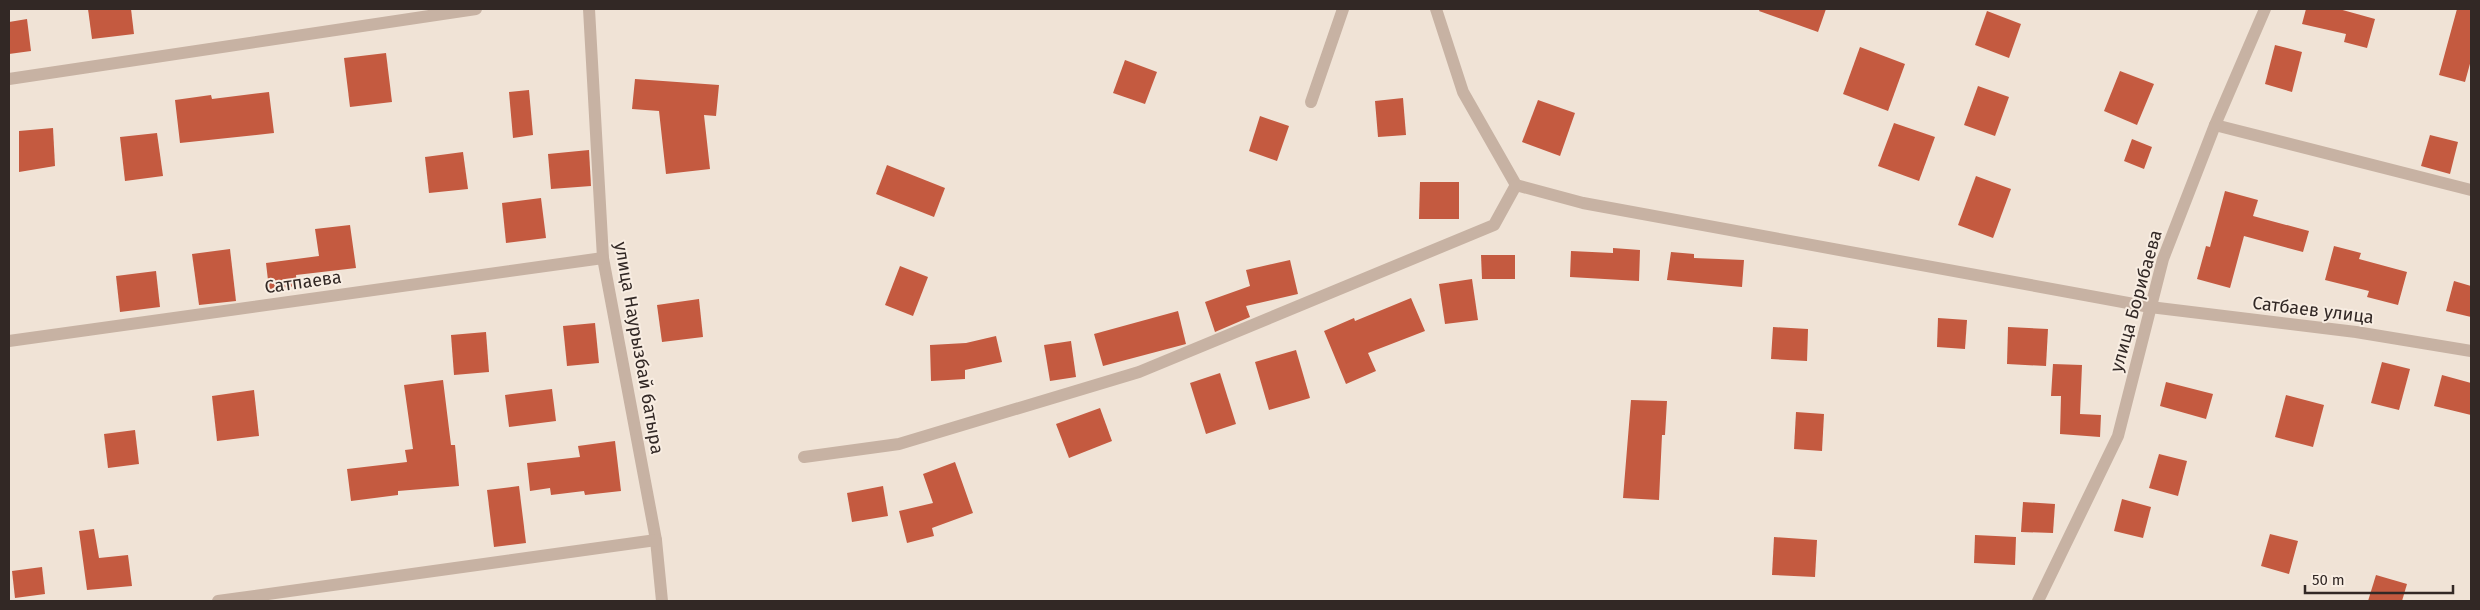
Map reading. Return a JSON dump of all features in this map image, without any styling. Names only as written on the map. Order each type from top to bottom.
[{"type":"street","points":[[9,79],[476,9]]},
{"type":"street","name":"улица Наурызбай батыра","points":[[589,9],[603,258],[656,540],[662,601]]},
{"type":"street","points":[[1312,102],[1343,9]]},
{"type":"street","points":[[804,457],[899,444],[1139,372],[1494,225],[1516,185],[1463,92],[1436,9]]},
{"type":"street","name":"улица Борибаева","points":[[2038,601],[2118,436],[2163,259],[2215,124],[2265,9]]},
{"type":"street","points":[[2215,124],[2471,190]]},
{"type":"street","name":"Сатбаев улица","points":[[1516,185],[1584,202],[2150,307],[2356,332],[2471,352]]},
{"type":"street","name":"Сатпаева","points":[[9,341],[603,258]]},
{"type":"street","points":[[218,601],[656,540]]},
{"type":"building","points":[[88,9],[131,9],[134,34],[92,39]]},
{"type":"building","points":[[1760,9],[1826,9],[1818,32],[1759,11]]},
{"type":"building","points":[[2306,9],[2339,9],[2375,19],[2367,48],[2344,42],[2346,34],[2302,24]]},
{"type":"building","points":[[2457,9],[2471,9],[2471,60],[2465,82],[2439,75]]},
{"type":"building","points":[[1987,11],[2021,24],[2009,58],[1975,45]]},
{"type":"building","points":[[27,19],[31,51],[9,54],[9,22]]},
{"type":"building","points":[[2275,45],[2302,52],[2292,92],[2265,84]]},
{"type":"building","points":[[1860,47],[1905,64],[1888,111],[1843,94]]},
{"type":"building","points":[[386,53],[392,102],[350,107],[344,58]]},
{"type":"building","points":[[1125,60],[1157,72],[1145,104],[1113,93]]},
{"type":"building","points":[[2120,71],[2154,84],[2137,125],[2104,111]]},
{"type":"building","points":[[635,79],[719,85],[716,116],[704,115],[710,169],[666,174],[659,111],[632,109]]},
{"type":"building","points":[[1978,86],[2009,97],[1995,136],[1964,125]]},
{"type":"building","points":[[529,90],[533,135],[513,138],[509,92]]},
{"type":"building","points":[[269,92],[274,133],[180,143],[175,100],[211,95],[212,99]]},
{"type":"building","points":[[1403,98],[1406,135],[1378,137],[1375,101]]},
{"type":"building","points":[[1538,100],[1575,113],[1560,156],[1522,142]]},
{"type":"building","points":[[1260,116],[1289,126],[1277,161],[1249,151]]},
{"type":"building","points":[[1894,123],[1935,137],[1919,181],[1878,166]]},
{"type":"building","points":[[53,128],[55,166],[19,172],[19,131]]},
{"type":"building","points":[[157,133],[163,176],[125,181],[120,137]]},
{"type":"building","points":[[2430,135],[2458,142],[2450,174],[2421,166]]},
{"type":"building","points":[[2132,139],[2152,147],[2144,169],[2124,161]]},
{"type":"building","points":[[589,150],[591,186],[551,189],[548,154]]},
{"type":"building","points":[[463,152],[468,189],[429,193],[425,157]]},
{"type":"building","points":[[887,165],[945,188],[934,217],[876,194]]},
{"type":"building","points":[[1976,176],[2011,189],[1993,238],[1958,225]]},
{"type":"building","points":[[1420,182],[1459,182],[1459,219],[1419,219]]},
{"type":"building","points":[[2225,191],[2258,200],[2253,216],[2309,231],[2303,252],[2244,236],[2230,288],[2197,279],[2206,246],[2210,247]]},
{"type":"building","points":[[541,198],[546,238],[506,243],[502,203]]},
{"type":"building","points":[[350,225],[356,268],[296,275],[297,286],[269,289],[266,263],[319,256],[315,229]]},
{"type":"building","points":[[2334,246],[2361,253],[2359,259],[2407,272],[2398,305],[2367,297],[2369,291],[2325,280]]},
{"type":"building","points":[[1613,248],[1640,250],[1639,281],[1570,277],[1571,251],[1613,253]]},
{"type":"building","points":[[230,249],[236,301],[199,305],[192,254]]},
{"type":"building","points":[[1671,252],[1694,254],[1694,258],[1744,260],[1742,287],[1667,280]]},
{"type":"building","points":[[1481,255],[1515,255],[1515,279],[1482,279]]},
{"type":"building","points":[[1290,260],[1298,294],[1246,306],[1250,317],[1215,332],[1205,302],[1250,286],[1246,270]]},
{"type":"building","points":[[900,266],[928,277],[913,316],[885,305]]},
{"type":"building","points":[[156,271],[160,307],[120,312],[116,276]]},
{"type":"building","points":[[1472,279],[1478,320],[1445,324],[1439,284]]},
{"type":"building","points":[[2454,281],[2471,286],[2471,317],[2446,311]]},
{"type":"building","points":[[1411,298],[1425,331],[1368,353],[1376,371],[1346,384],[1324,331],[1354,318],[1355,321]]},
{"type":"building","points":[[699,299],[703,337],[662,342],[657,305]]},
{"type":"building","points":[[1178,311],[1186,344],[1103,366],[1094,334]]},
{"type":"building","points":[[1938,318],[1967,320],[1965,349],[1937,347]]},
{"type":"building","points":[[595,323],[599,363],[567,366],[563,326]]},
{"type":"building","points":[[1773,327],[1808,329],[1807,361],[1771,359]]},
{"type":"building","points":[[2008,327],[2048,329],[2046,366],[2007,364]]},
{"type":"building","points":[[486,332],[489,372],[454,375],[451,335]]},
{"type":"building","points":[[996,336],[1002,362],[965,370],[965,379],[931,381],[930,345],[966,343]]},
{"type":"building","points":[[1071,341],[1076,377],[1050,381],[1044,345]]},
{"type":"building","points":[[1296,350],[1310,398],[1269,410],[1255,362]]},
{"type":"building","points":[[2382,362],[2410,369],[2399,410],[2371,403]]},
{"type":"building","points":[[2053,364],[2082,365],[2080,414],[2101,415],[2100,437],[2060,434],[2061,396],[2051,396]]},
{"type":"building","points":[[1220,373],[1236,424],[1206,434],[1190,383]]},
{"type":"building","points":[[2442,375],[2471,383],[2471,415],[2434,406]]},
{"type":"building","points":[[443,380],[451,445],[455,445],[459,486],[398,491],[398,495],[351,501],[347,469],[407,462],[405,450],[413,449],[404,385]]},
{"type":"building","points":[[2166,382],[2213,394],[2206,419],[2160,406]]},
{"type":"building","points":[[552,389],[556,421],[509,427],[505,395]]},
{"type":"building","points":[[254,390],[259,436],[217,441],[212,396]]},
{"type":"building","points":[[2286,395],[2324,405],[2313,447],[2275,437]]},
{"type":"building","points":[[1631,400],[1667,401],[1665,435],[1662,435],[1659,500],[1623,498]]},
{"type":"building","points":[[1100,408],[1112,441],[1069,458],[1056,424]]},
{"type":"building","points":[[1796,412],[1824,414],[1822,451],[1794,449]]},
{"type":"building","points":[[135,430],[139,464],[108,468],[104,434]]},
{"type":"building","points":[[615,441],[621,491],[585,495],[584,491],[551,495],[550,488],[530,491],[527,463],[580,457],[578,446]]},
{"type":"building","points":[[2159,454],[2187,461],[2178,496],[2149,488]]},
{"type":"building","points":[[955,462],[973,513],[932,528],[934,536],[907,543],[899,511],[933,503],[923,474]]},
{"type":"building","points":[[519,486],[526,543],[494,547],[487,490]]},
{"type":"building","points":[[883,486],[888,516],[852,522],[847,493]]},
{"type":"building","points":[[2122,499],[2151,507],[2143,538],[2114,531]]},
{"type":"building","points":[[2023,502],[2055,504],[2053,533],[2021,532]]},
{"type":"building","points":[[94,529],[99,558],[128,555],[132,586],[87,590],[79,531]]},
{"type":"building","points":[[2270,534],[2298,541],[2289,574],[2261,566]]},
{"type":"building","points":[[1975,535],[2016,537],[2015,565],[1974,563]]},
{"type":"building","points":[[1774,537],[1817,540],[1815,577],[1772,575]]},
{"type":"building","points":[[42,567],[45,594],[15,598],[12,571]]},
{"type":"building","points":[[2376,575],[2407,584],[2402,601],[2368,601]]}]
